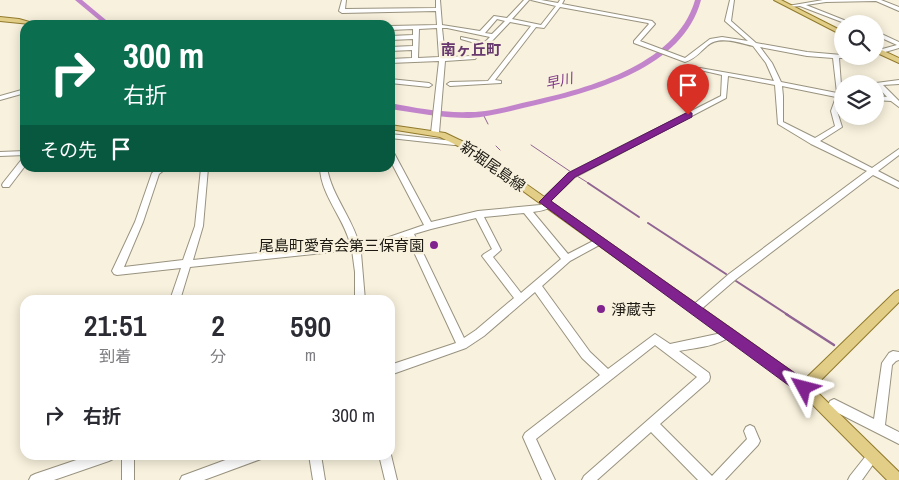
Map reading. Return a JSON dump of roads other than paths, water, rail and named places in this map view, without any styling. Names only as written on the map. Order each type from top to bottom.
[{"type":"main road","points":[[777,0],[834,28]]},
{"type":"main road","points":[[0,19],[20,20]]},
{"type":"main road","points":[[884,54],[899,60]]},
{"type":"main road","name":"新堀尾島線","points":[[395,127],[436,130],[459,142],[546,203],[804,388],[897,480]]},
{"type":"main road","points":[[804,388],[899,295]]},
{"type":"street","points":[[344,0],[342,11],[401,10],[439,4],[445,1]]},
{"type":"street","points":[[401,0],[401,10]]},
{"type":"street","points":[[395,61],[473,58],[527,0]]},
{"type":"street","points":[[533,0],[561,2],[652,23],[637,41],[639,44],[681,59],[688,59],[711,40],[743,41],[834,56]]},
{"type":"street","points":[[732,0],[728,21],[754,44],[774,70],[778,84],[780,123],[899,185]]},
{"type":"street","points":[[790,6],[826,1],[878,0],[899,9]]},
{"type":"street","points":[[482,33],[496,17],[542,27],[561,2]]},
{"type":"street","points":[[436,130],[441,60],[439,4]]},
{"type":"street","points":[[801,5],[834,17]]},
{"type":"street","points":[[490,82],[535,25]]},
{"type":"street","points":[[395,28],[439,26],[494,36]]},
{"type":"street","points":[[415,60],[416,27]]},
{"type":"street","points":[[395,38],[416,37]]},
{"type":"street","points":[[462,38],[487,44]]},
{"type":"street","points":[[884,38],[899,45]]},
{"type":"street","points":[[884,49],[899,45]]},
{"type":"street","points":[[395,49],[416,48]]},
{"type":"street","points":[[702,69],[834,95]]},
{"type":"street","points":[[157,172],[139,222],[117,271],[188,265],[262,254],[356,249],[429,226],[478,214],[526,209],[546,203],[572,175],[724,97],[725,74]]},
{"type":"street","points":[[395,82],[429,85]]},
{"type":"street","points":[[450,84],[499,82]]},
{"type":"street","points":[[899,82],[878,84],[899,105]]},
{"type":"street","points":[[0,98],[20,93]]},
{"type":"street","points":[[884,98],[893,99]]},
{"type":"street","points":[[814,142],[839,127],[838,125]]},
{"type":"street","points":[[395,137],[459,142]]},
{"type":"street","points":[[695,309],[732,277],[899,151]]},
{"type":"street","points":[[0,154],[20,154]]},
{"type":"street","points":[[395,162],[429,226]]},
{"type":"street","points":[[6,185],[20,167]]},
{"type":"street","points":[[177,295],[199,226],[204,172]]},
{"type":"street","points":[[323,172],[324,182],[350,228],[356,249],[360,295]]},
{"type":"street","points":[[526,209],[567,259]]},
{"type":"street","points":[[478,214],[497,250],[487,256],[520,299]]},
{"type":"street","points":[[409,233],[462,345]]},
{"type":"street","points":[[395,368],[462,345],[480,333],[567,259],[600,241]]},
{"type":"street","points":[[536,286],[586,355],[608,376]]},
{"type":"street","points":[[669,349],[719,338],[728,332]]},
{"type":"street","points":[[549,480],[529,437],[655,339],[705,377],[588,480]]},
{"type":"street","points":[[879,428],[887,363],[893,356],[898,355]]},
{"type":"street","points":[[834,405],[899,438]]},
{"type":"street","points":[[651,424],[707,480]]},
{"type":"street","points":[[716,480],[754,441],[750,432]]},
{"type":"street","points":[[854,480],[873,456]]},
{"type":"street","points":[[35,480],[94,460]]},
{"type":"street","points":[[128,460],[128,480]]},
{"type":"street","points":[[186,480],[243,460]]},
{"type":"street","points":[[316,460],[319,480]]},
{"type":"street","points":[[386,460],[391,480]]},
{"type":"waterway","name":"早川","points":[[78,0],[103,20]]},
{"type":"waterway","name":"早川","points":[[395,107],[469,115],[529,104],[591,88],[630,72],[665,48],[688,22],[698,0]]},
{"type":"waterway","points":[[483,114],[488,124]]},
{"type":"waterway","points":[[531,145],[571,172]]},
{"type":"waterway","points":[[496,146],[500,150]]},
{"type":"waterway","points":[[577,176],[590,184]]},
{"type":"waterway","points":[[588,183],[639,217]]},
{"type":"waterway","points":[[648,223],[726,274]]},
{"type":"waterway","points":[[736,281],[788,315]]},
{"type":"waterway","points":[[786,314],[834,345]]},
{"type":"place","name":"尾島町愛育会第三保育園","points":[[434,245]]},
{"type":"place","name":"淨蔵寺","points":[[601,309]]},
{"type":"district","name":"南ヶ丘町","points":[[471,49]]}]
